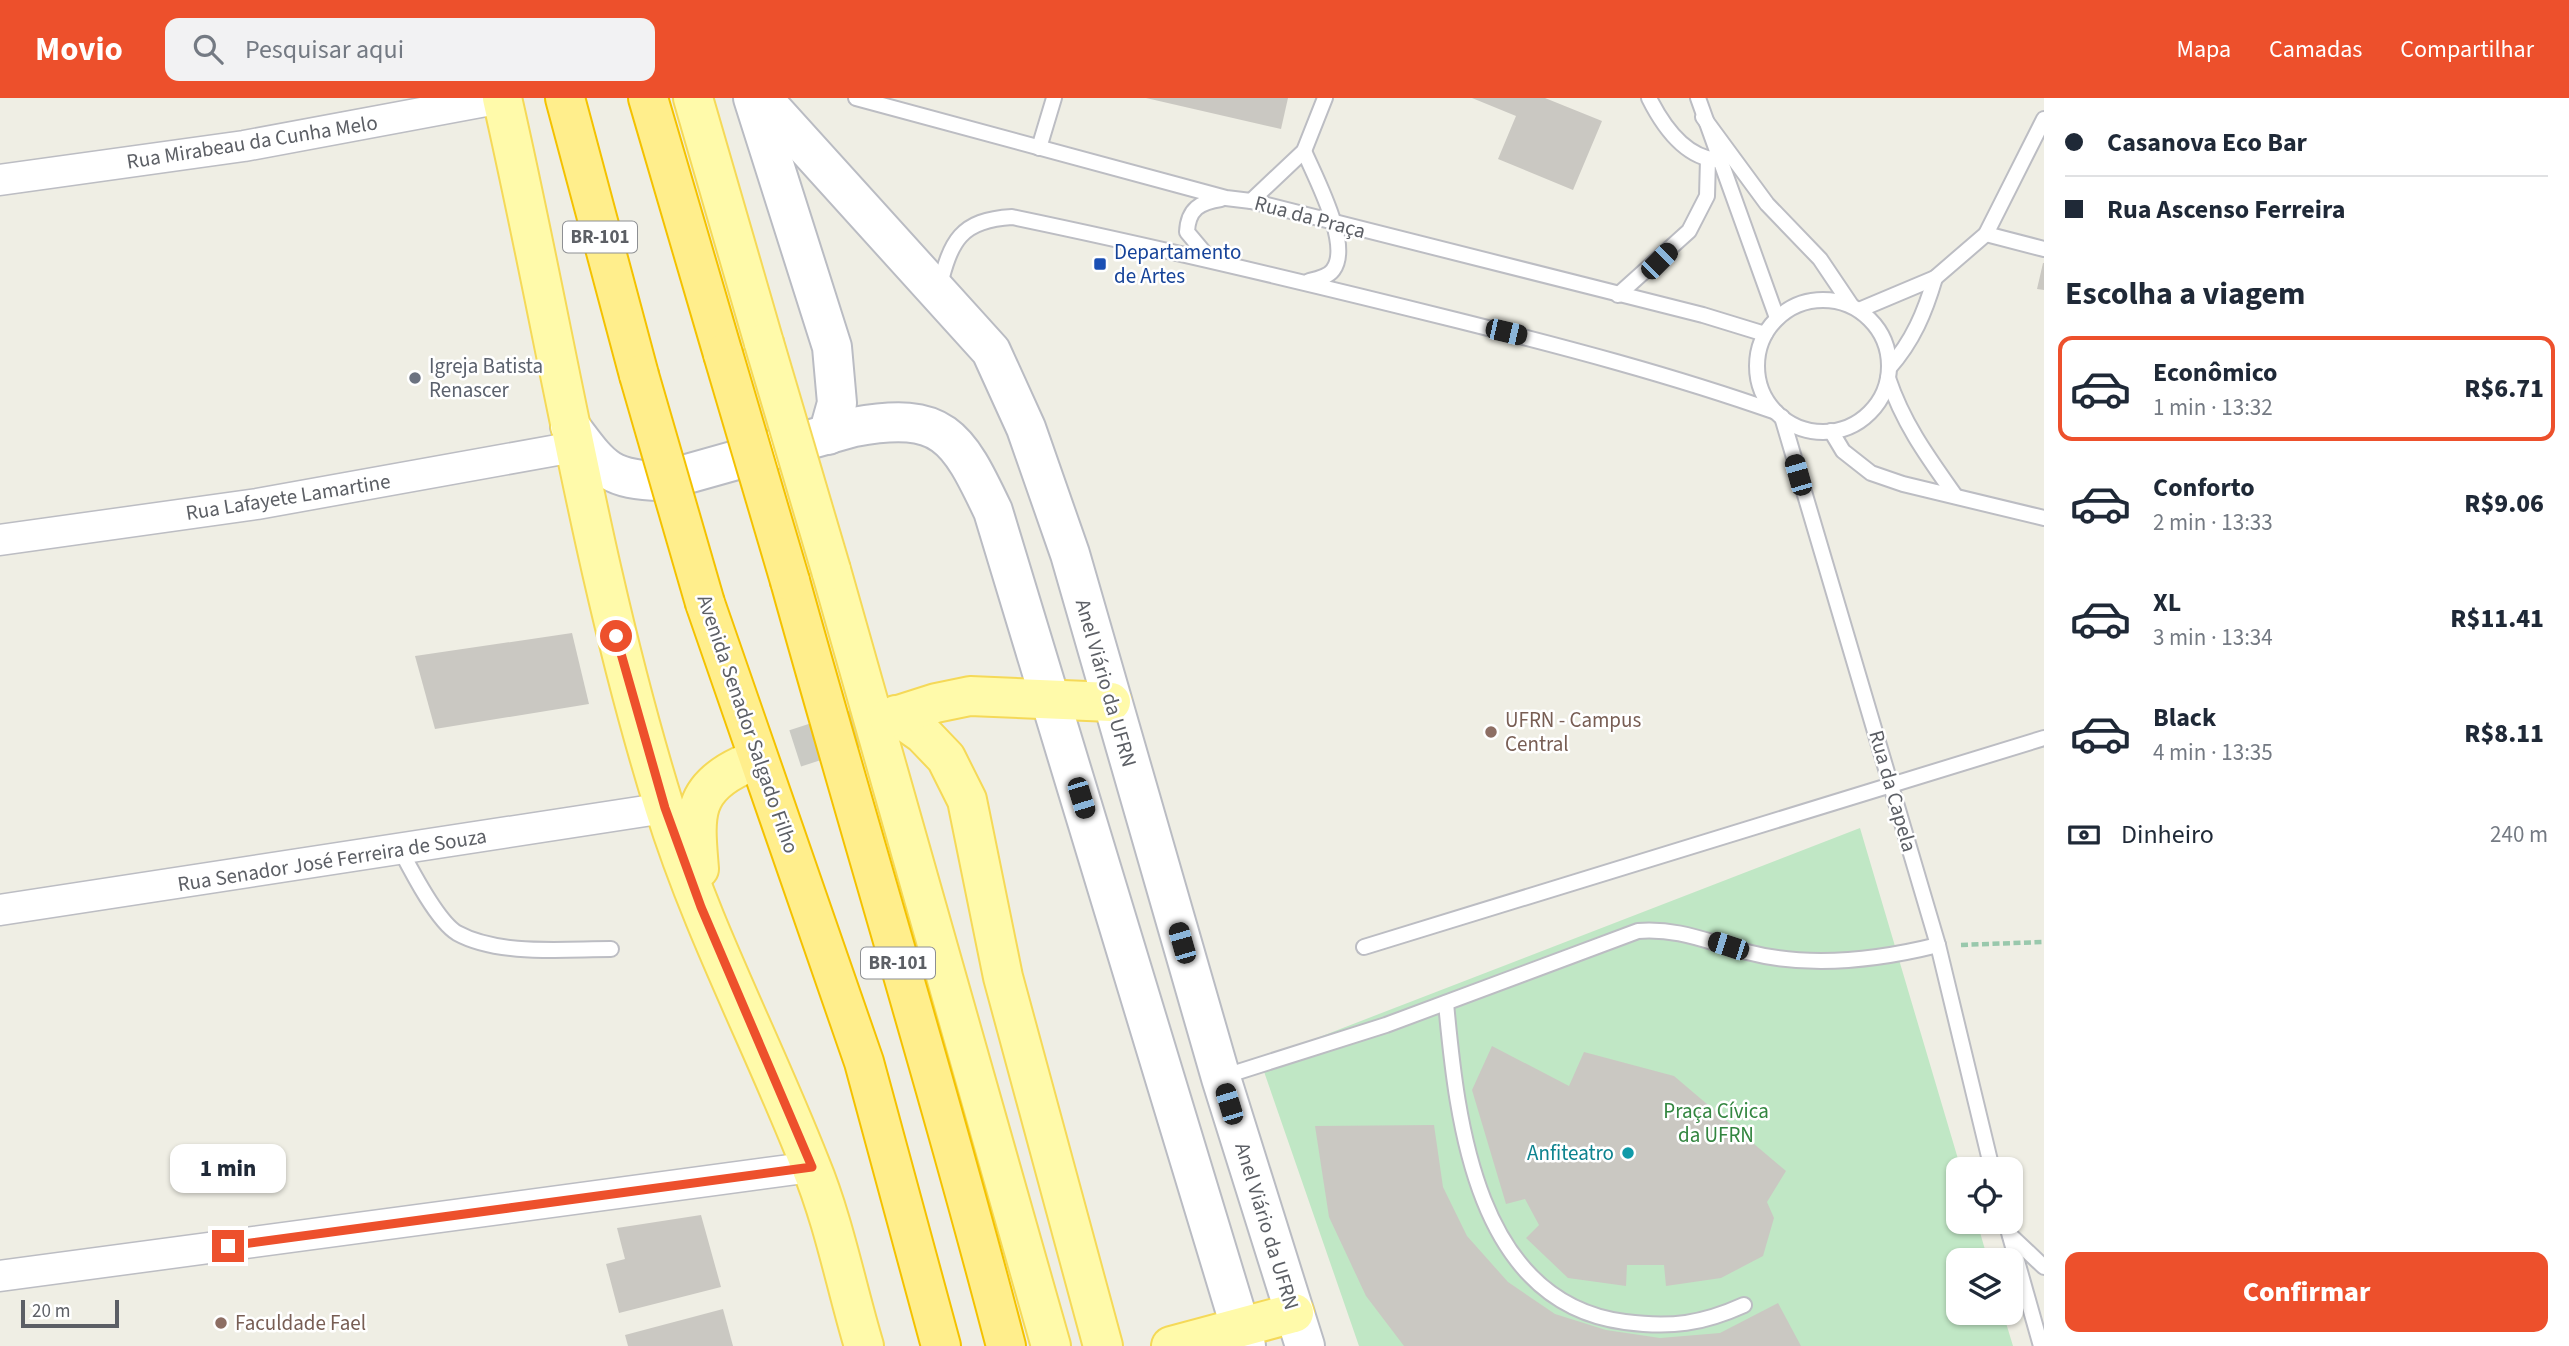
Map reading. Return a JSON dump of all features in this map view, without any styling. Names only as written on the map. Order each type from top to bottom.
[{"type":"highway","name":"Avenida Senador Salgado Filho","points":[[565,98],[639,375],[705,603],[864,1062],[941,1346]]},
{"type":"highway","name":"BR-101","points":[[648,98],[970,1208],[1006,1346]]},
{"type":"main road","points":[[502,98],[540,264],[572,437],[616,636],[665,808],[701,907],[812,1167],[864,1346]]},
{"type":"main road","points":[[693,98],[831,570],[1051,1346]]},
{"type":"main road","points":[[753,98],[832,347],[838,403],[822,437]]},
{"type":"main road","name":"Anel Viário da UFRN","points":[[762,98],[991,351],[1027,428],[1070,554],[1221,1078],[1299,1329]]},
{"type":"main road","points":[[572,437],[601,467],[619,476],[639,481],[662,481],[873,423],[906,421],[948,435],[964,453],[993,511],[1243,1336]]},
{"type":"main road","points":[[1103,1346],[1010,1003],[967,800],[946,758],[922,734],[893,716],[970,696],[1111,702]]},
{"type":"main road","points":[[701,907],[698,808],[711,784],[741,766]]},
{"type":"main road","points":[[1171,1346],[1299,1329]]},
{"type":"street","name":"Rua Mirabeau da Cunha Melo","points":[[0,180],[244,146],[502,98]]},
{"type":"street","name":"Rua Lafayete Lamartine","points":[[0,540],[257,505],[572,437]]},
{"type":"street","name":"Rua Senador José Ferreira de Souza","points":[[0,910],[665,808]]},
{"type":"street","points":[[0,1276],[812,1167]]},
{"type":"lane","name":"Rua da Praça","points":[[856,98],[1226,198],[1251,201],[1703,315],[1765,334]]},
{"type":"lane","points":[[1039,148],[1054,98]]},
{"type":"lane","points":[[1251,201],[1304,151],[1325,98]]},
{"type":"lane","points":[[1648,98],[1663,125],[1720,159],[1767,204],[1820,259],[1855,308],[1872,321],[1882,335],[1888,351],[1889,373],[1898,408],[1915,440],[1954,494]]},
{"type":"lane","points":[[1699,98],[1703,117],[1735,196],[1777,318]]},
{"type":"lane","points":[[1779,415],[1763,395],[1757,375],[1758,354],[1765,334],[1777,318],[1793,307],[1812,301],[1832,300],[1855,308],[1935,278],[1986,234],[2044,119]]},
{"type":"lane","points":[[1304,151],[1334,224],[1338,251],[1333,270],[1323,277],[1304,282]]},
{"type":"lane","points":[[1618,295],[1689,231],[1707,196],[1720,159]]},
{"type":"lane","points":[[1210,259],[1192,241],[1187,232],[1187,220],[1191,212],[1204,202],[1226,198]]},
{"type":"lane","points":[[938,293],[947,254],[962,231],[978,222],[1012,217],[1210,259],[1582,351],[1670,376],[1779,415],[1797,427],[1831,431],[1851,426],[1868,414],[1881,397],[1889,373],[1924,315],[1935,278]]},
{"type":"lane","points":[[1986,234],[2044,249]]},
{"type":"lane","name":"Rua da Capela","points":[[1779,415],[1938,945],[1989,1157]]},
{"type":"lane","points":[[1831,431],[1843,452],[1871,473],[1903,484],[1954,494],[2044,518]]},
{"type":"lane","points":[[1364,947],[1891,782],[2044,738]]},
{"type":"lane","points":[[400,849],[425,895],[456,932],[509,948],[611,949]]},
{"type":"lane","points":[[1221,1078],[1446,1003],[1638,931],[1676,931],[1748,953],[1837,961],[1908,953],[1938,945]]},
{"type":"lane","points":[[1446,1003],[1460,1117],[1476,1186],[1498,1230],[1517,1259],[1543,1288],[1580,1311],[1601,1319],[1639,1324],[1679,1325],[1708,1321],[1744,1305]]},
{"type":"lane","points":[[2010,1234],[2041,1346]]},
{"type":"lane","points":[[2014,1234],[2044,1267]]},
{"type":"path","points":[[1938,945],[2044,942]]},
{"type":"green space","name":"Praça Cívica da UFRN","points":[[1860,828],[1957,1157],[1946,1157],[1946,1234],[1980,1234],[1985,1248],[1946,1248],[1946,1325],[2007,1325],[2013,1346],[1359,1346],[1260,1060]]},
{"type":"building","points":[[1146,98],[1288,98],[1281,129]]},
{"type":"building","points":[[1472,98],[1545,98],[1602,121],[1573,190],[1498,159],[1516,116]]},
{"type":"building","points":[[2044,263],[2044,290],[2037,289]]},
{"type":"building","points":[[572,633],[589,704],[435,729],[415,656]]},
{"type":"building","name":"Anfiteatro","points":[[1492,1046],[1569,1086],[1584,1052],[1674,1076],[1786,1171],[1767,1202],[1774,1218],[1763,1256],[1721,1278],[1666,1286],[1664,1265],[1627,1265],[1626,1286],[1568,1278],[1526,1238],[1539,1225],[1525,1199],[1506,1204],[1472,1090]]},
{"type":"building","points":[[1434,1125],[1443,1187],[1467,1236],[1508,1282],[1555,1314],[1606,1330],[1660,1338],[1720,1333],[1778,1303],[1801,1346],[1404,1346],[1366,1296],[1329,1217],[1315,1126]]},
{"type":"building","points":[[701,1215],[721,1287],[619,1313],[606,1264],[625,1259],[617,1228]]},
{"type":"building","points":[[723,1309],[733,1346],[628,1346],[625,1335]]},
{"type":"tunnel","points":[[741,766],[889,718]]},
{"type":"place","name":"Departamento de Artes","points":[[1100,264]]},
{"type":"place","name":"Igreja Batista Renascer","points":[[415,378]]},
{"type":"place","name":"UFRN - Campus Central","points":[[1491,732]]},
{"type":"place","name":"Anfiteatro","points":[[1628,1153]]},
{"type":"place","name":"Faculdade Fael","points":[[221,1323]]},
{"type":"route","points":[[228,1246],[812,1167],[701,907],[665,808],[616,636]]}]
